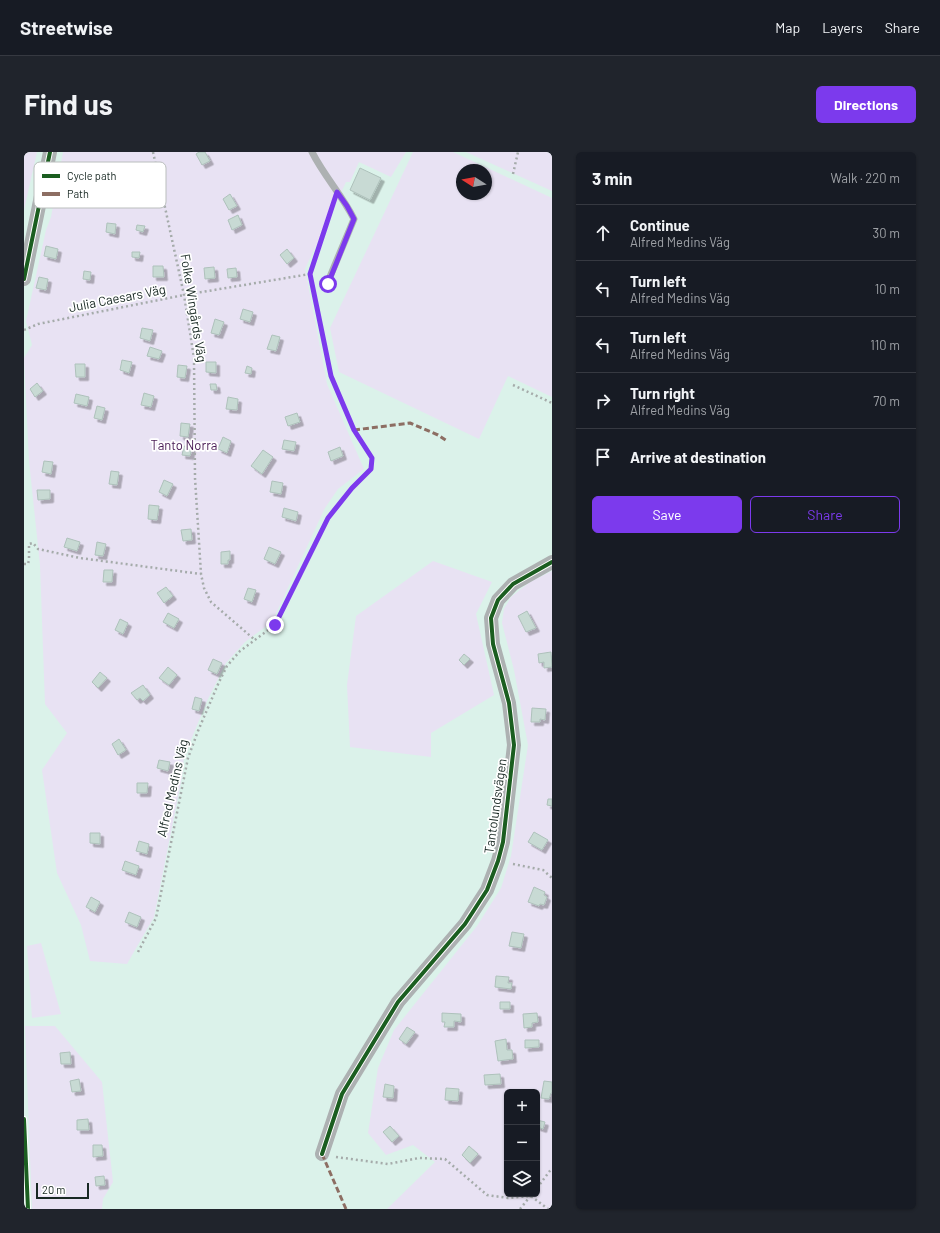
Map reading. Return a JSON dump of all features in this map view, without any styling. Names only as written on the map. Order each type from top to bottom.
[{"type":"street","points":[[48,162],[50,152]]},
{"type":"street","points":[[24,279],[39,208]]},
{"type":"street","name":"Tantolundsvägen","points":[[322,1154],[342,1094],[398,1002],[465,924],[487,890],[498,861],[503,842],[514,745],[509,703],[493,644],[491,618],[498,600],[512,584],[552,562]]},
{"type":"lane","points":[[312,152],[354,219],[328,284]]},
{"type":"path","points":[[513,174],[518,152]]},
{"type":"path","points":[[513,385],[552,403]]},
{"type":"path","points":[[24,564],[28,564],[29,560],[28,544],[33,543],[38,549],[80,558],[201,574]]},
{"type":"path","points":[[514,864],[543,870],[552,878]]},
{"type":"path","points":[[322,1154],[388,1164],[419,1158],[445,1160],[487,1195],[508,1198],[516,1197]]},
{"type":"path","points":[[540,1184],[552,1168]]},
{"type":"path","points":[[520,1209],[530,1197]]},
{"type":"path","points":[[534,1197],[548,1209]]},
{"type":"green space","points":[[24,152],[37,152],[34,162],[24,210]]},
{"type":"green space","name":"Tanto Norra","points":[[63,152],[406,152],[391,177],[359,162],[350,182],[346,182],[305,269],[327,384],[364,469],[338,489],[325,508],[272,622],[245,642],[226,663],[207,701],[184,757],[182,777],[154,917],[127,964],[90,961],[81,925],[57,873],[42,770],[67,733],[45,704],[40,565],[29,461],[24,358],[32,345],[26,321],[46,230],[53,208],[166,208],[166,162],[61,162]]},
{"type":"green space","points":[[413,152],[453,152],[479,164],[456,164],[456,200],[492,200],[492,170],[552,198],[552,397],[508,376],[479,439],[339,372],[330,328]]},
{"type":"green space","points":[[466,152],[552,152],[552,191]]},
{"type":"green space","points":[[433,561],[492,582],[476,614],[494,695],[431,733],[431,757],[350,747],[347,685],[356,616]]},
{"type":"green space","points":[[552,571],[552,1209],[387,1209],[435,1162],[413,1145],[386,1155],[368,1133],[378,1068],[394,1030],[477,926],[501,888],[511,856],[528,745],[514,670],[502,623],[504,609],[511,597],[530,582]]},
{"type":"green space","points":[[41,943],[61,1014],[32,1018],[27,946]]},
{"type":"green space","points":[[25,1026],[55,1026],[102,1082],[113,1182],[103,1199],[102,1209],[32,1209]]},
{"type":"building","points":[[199,152],[205,152],[210,161],[202,165],[196,154]]},
{"type":"building","points":[[360,168],[381,178],[370,200],[350,190]]},
{"type":"building","points":[[230,194],[237,206],[229,210],[223,199]]},
{"type":"building","points":[[238,215],[242,225],[232,230],[228,220]]},
{"type":"building","points":[[107,223],[116,224],[115,234],[106,232]]},
{"type":"building","points":[[137,225],[145,226],[143,232],[136,230]]},
{"type":"building","points":[[46,246],[58,249],[56,259],[44,256]]},
{"type":"building","points":[[287,249],[294,258],[287,264],[280,255]]},
{"type":"building","points":[[132,252],[140,252],[139,258],[132,257]]},
{"type":"building","points":[[153,266],[163,266],[164,277],[153,277]]},
{"type":"building","points":[[214,267],[215,278],[205,279],[204,268]]},
{"type":"building","points":[[236,268],[237,277],[228,278],[227,269]]},
{"type":"building","points":[[84,271],[91,272],[90,280],[83,279]]},
{"type":"building","points":[[39,277],[48,279],[46,290],[36,288]]},
{"type":"building","points":[[243,309],[253,312],[250,322],[240,319]]},
{"type":"building","points":[[215,319],[224,322],[219,335],[211,333]]},
{"type":"building","points":[[142,328],[153,330],[150,341],[140,338]]},
{"type":"building","points":[[272,335],[280,337],[276,351],[267,349]]},
{"type":"building","points":[[150,347],[162,351],[159,359],[147,356]]},
{"type":"building","points":[[122,360],[132,362],[129,373],[120,370]]},
{"type":"building","points":[[206,362],[216,362],[216,373],[206,372]]},
{"type":"building","points":[[75,364],[85,364],[85,377],[76,377]]},
{"type":"building","points":[[178,365],[187,366],[185,378],[177,377]]},
{"type":"building","points":[[247,366],[252,368],[251,374],[245,373]]},
{"type":"building","points":[[37,383],[43,391],[35,397],[30,389]]},
{"type":"building","points":[[210,384],[216,384],[217,390],[211,390]]},
{"type":"building","points":[[144,393],[154,396],[151,407],[141,405]]},
{"type":"building","points":[[76,394],[89,397],[87,406],[74,403]]},
{"type":"building","points":[[228,397],[238,399],[237,410],[226,409]]},
{"type":"building","points":[[97,406],[105,408],[102,420],[94,418]]},
{"type":"building","points":[[297,413],[300,422],[288,426],[285,417]]},
{"type":"building","points":[[181,423],[190,424],[188,437],[180,436]]},
{"type":"building","points":[[223,437],[231,441],[227,453],[218,449]]},
{"type":"building","points":[[284,440],[296,442],[294,451],[282,449]]},
{"type":"building","points":[[184,446],[192,448],[190,456],[182,455]]},
{"type":"building","points":[[340,447],[343,456],[331,461],[328,452]]},
{"type":"building","points":[[263,450],[273,457],[262,474],[251,466]]},
{"type":"building","points":[[44,461],[53,462],[51,474],[42,472]]},
{"type":"building","points":[[111,471],[119,472],[117,485],[109,484]]},
{"type":"building","points":[[164,480],[173,484],[167,496],[159,492]]},
{"type":"building","points":[[272,481],[283,483],[281,494],[270,492]]},
{"type":"building","points":[[37,490],[50,490],[50,499],[38,500]]},
{"type":"building","points":[[149,505],[159,506],[157,520],[148,519]]},
{"type":"building","points":[[284,508],[298,512],[296,521],[282,517]]},
{"type":"building","points":[[191,529],[192,540],[183,541],[181,530]]},
{"type":"building","points":[[67,538],[80,542],[77,551],[64,547]]},
{"type":"building","points":[[97,542],[106,544],[103,556],[95,555]]},
{"type":"building","points":[[269,547],[281,552],[275,564],[264,559]]},
{"type":"building","points":[[230,551],[230,560],[228,560],[228,564],[221,564],[221,552]]},
{"type":"building","points":[[104,570],[113,570],[112,582],[103,582]]},
{"type":"building","points":[[166,587],[173,596],[164,603],[157,593]]},
{"type":"building","points":[[248,588],[256,590],[252,602],[244,599]]},
{"type":"building","points":[[527,611],[536,628],[526,632],[518,616]]},
{"type":"building","points":[[168,613],[179,619],[174,628],[163,622]]},
{"type":"building","points":[[120,619],[128,623],[123,634],[115,630]]},
{"type":"building","points":[[551,652],[552,667],[544,668],[544,662],[539,663],[538,654]]},
{"type":"building","points":[[464,654],[470,659],[464,665],[459,660]]},
{"type":"building","points":[[213,659],[222,663],[217,674],[208,670]]},
{"type":"building","points":[[168,667],[177,675],[169,685],[159,678]]},
{"type":"building","points":[[100,672],[107,678],[98,688],[92,682]]},
{"type":"building","points":[[143,685],[150,695],[143,701],[140,698],[137,700],[131,693]]},
{"type":"building","points":[[195,697],[202,699],[199,711],[192,709]]},
{"type":"building","points":[[532,708],[546,709],[545,720],[540,719],[540,722],[531,722]]},
{"type":"building","points":[[119,739],[126,750],[118,755],[112,744]]},
{"type":"building","points":[[159,760],[170,762],[168,771],[157,768]]},
{"type":"building","points":[[137,783],[148,783],[147,793],[137,793]]},
{"type":"building","points":[[548,799],[552,799],[552,806],[547,805]]},
{"type":"building","points":[[534,832],[548,840],[542,850],[528,842]]},
{"type":"building","points":[[90,833],[100,833],[100,844],[90,843]]},
{"type":"building","points":[[139,841],[149,844],[147,854],[136,851]]},
{"type":"building","points":[[125,861],[139,866],[136,875],[122,870]]},
{"type":"building","points":[[534,887],[545,892],[544,895],[547,897],[544,905],[540,904],[539,906],[528,902]]},
{"type":"building","points":[[91,897],[100,902],[95,912],[86,907]]},
{"type":"building","points":[[129,912],[141,917],[137,927],[125,922]]},
{"type":"building","points":[[512,932],[524,934],[521,948],[509,946]]},
{"type":"building","points":[[496,976],[509,977],[508,983],[512,983],[511,989],[495,987]]},
{"type":"building","points":[[500,1002],[510,1002],[510,1009],[500,1009]]},
{"type":"building","points":[[442,1013],[461,1014],[461,1022],[454,1021],[454,1027],[444,1027],[445,1022],[442,1022]]},
{"type":"building","points":[[537,1013],[538,1022],[532,1023],[532,1027],[524,1028],[523,1014]]},
{"type":"building","points":[[407,1027],[415,1032],[406,1044],[399,1039]]},
{"type":"building","points":[[506,1039],[507,1050],[512,1050],[513,1059],[498,1061],[495,1041]]},
{"type":"building","points":[[525,1040],[539,1040],[539,1047],[525,1048]]},
{"type":"building","points":[[70,1052],[71,1064],[61,1064],[60,1053]]},
{"type":"building","points":[[500,1074],[501,1084],[485,1085],[484,1075]]},
{"type":"building","points":[[79,1079],[81,1091],[72,1092],[70,1081]]},
{"type":"building","points":[[544,1081],[552,1082],[552,1093],[549,1099],[541,1098]]},
{"type":"building","points":[[385,1084],[394,1086],[393,1098],[383,1097]]},
{"type":"building","points":[[446,1088],[459,1089],[458,1101],[445,1100]]},
{"type":"building","points":[[88,1119],[89,1130],[77,1130],[77,1120]]},
{"type":"building","points":[[540,1121],[545,1122],[543,1129],[540,1128]]},
{"type":"building","points":[[390,1126],[399,1136],[392,1142],[383,1132]]},
{"type":"building","points":[[93,1145],[102,1145],[103,1156],[93,1157]]},
{"type":"building","points":[[469,1146],[478,1154],[470,1163],[462,1155]]},
{"type":"building","points":[[104,1176],[105,1185],[96,1186],[95,1177]]},
{"type":"marked path","points":[[354,430],[410,423],[438,435],[447,441]]},
{"type":"marked path","points":[[322,1154],[346,1209]]},
{"type":"cycle path","points":[[48,162],[50,152]]},
{"type":"cycle path","points":[[24,279],[39,208]]},
{"type":"cycle path","points":[[322,1154],[342,1094],[398,1002],[465,924],[487,890],[498,861],[503,842],[514,745],[509,703],[493,644],[491,618],[498,600],[513,584],[552,562]]},
{"type":"cycle path","points":[[24,1119],[28,1209]]},
{"type":"route","points":[[275,625],[309,553],[328,518],[352,488],[371,469],[372,458],[354,430],[331,376],[310,274],[337,192],[354,219],[328,284]]}]
